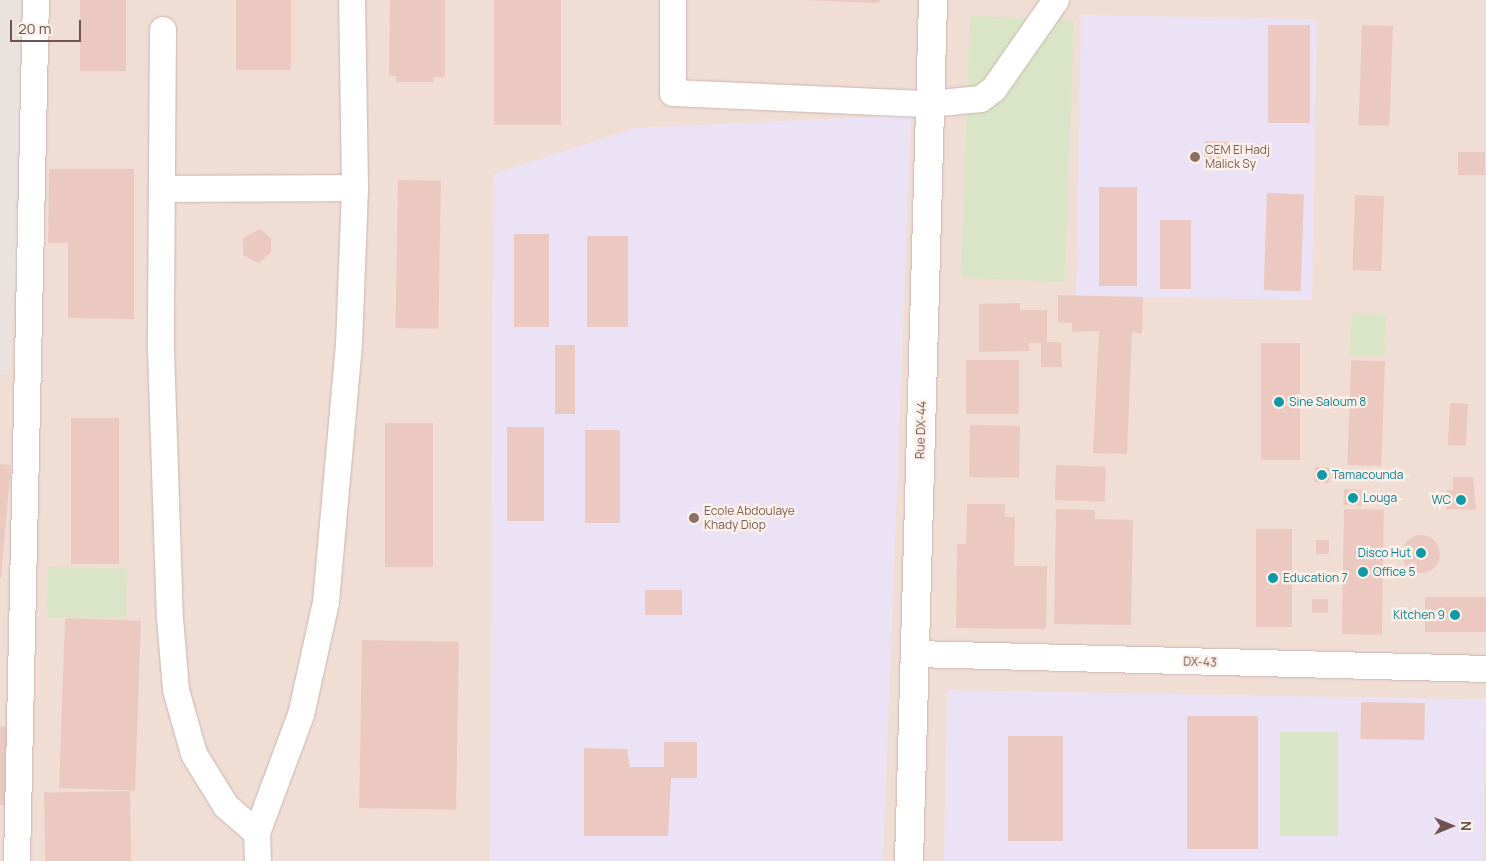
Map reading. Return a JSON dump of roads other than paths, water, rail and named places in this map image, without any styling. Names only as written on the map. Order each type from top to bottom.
[{"type":"street","points":[[16,861],[11,626],[36,0]]},
{"type":"street","points":[[258,861],[257,833],[300,715],[326,602],[350,345],[355,188],[352,0]]},
{"type":"street","points":[[673,0],[673,93],[930,104],[981,99],[994,90],[1056,0]]},
{"type":"street","name":"Rue DX-44","points":[[909,861],[933,0]]},
{"type":"street","points":[[163,30],[161,360],[170,618],[176,690],[194,754],[226,806],[257,833]]},
{"type":"street","points":[[162,189],[355,188]]},
{"type":"street","name":"DX-43","points":[[915,654],[1486,669]]},
{"type":"place","name":"CEM El Hadj Malick Sy","points":[[1195,157]]},
{"type":"place","name":"Sine Saloum 8","points":[[1279,402]]},
{"type":"place","name":"Tamacounda","points":[[1322,475]]},
{"type":"place","name":"Louga","points":[[1353,498]]},
{"type":"place","name":"WC","points":[[1461,500]]},
{"type":"place","name":"Ecole Abdoulaye Khady Diop","points":[[694,518]]},
{"type":"place","name":"Disco Hut","points":[[1421,553]]},
{"type":"place","name":"Office 5","points":[[1363,572]]},
{"type":"place","name":"Education 7","points":[[1273,578]]},
{"type":"place","name":"Kitchen 9","points":[[1455,615]]}]
